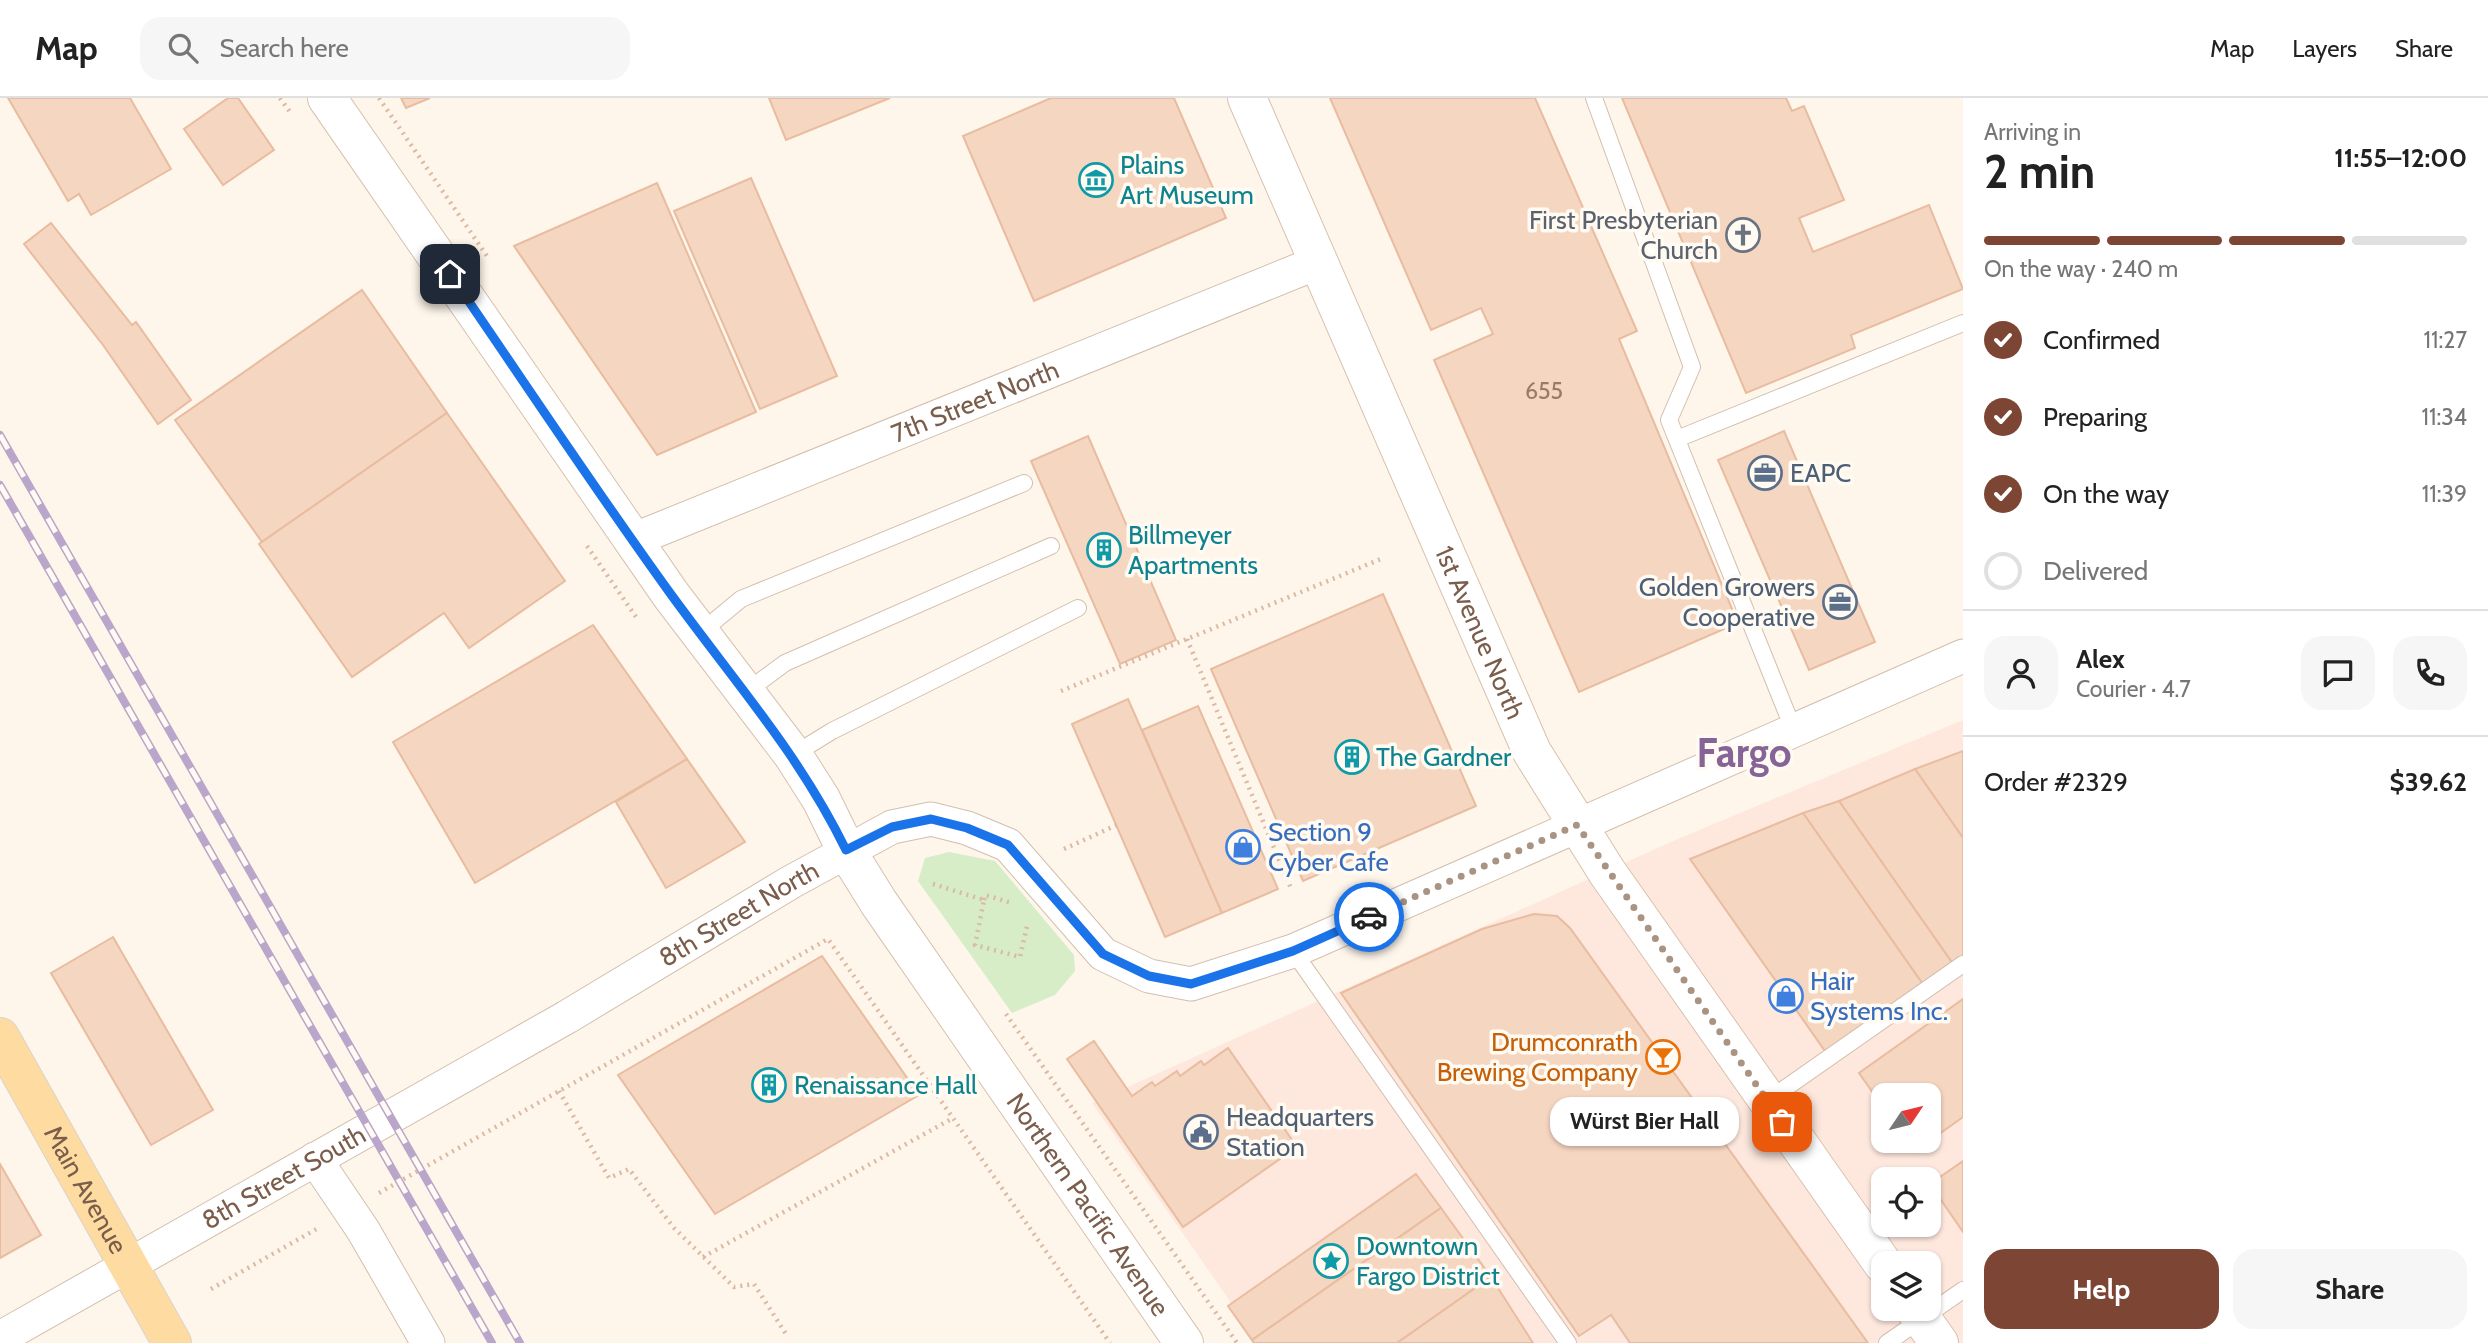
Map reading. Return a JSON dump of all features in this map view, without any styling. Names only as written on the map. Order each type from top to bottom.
[{"type":"main road","name":"Main Avenue","points":[[3,1050],[172,1343]]},
{"type":"street","name":"Northern Pacific Avenue","points":[[327,98],[633,540],[793,755],[821,799],[846,850],[1010,1094],[1184,1343]]},
{"type":"street","name":"1st Avenue North","points":[[1247,98],[1532,752],[1577,825],[1874,1251]]},
{"type":"street","name":"7th Street North","points":[[633,540],[1318,262]]},
{"type":"street","points":[[1293,951],[1963,656]]},
{"type":"street","name":"8th Street North","points":[[567,1017],[846,850],[892,827],[931,819],[967,828],[1008,845],[1103,954],[1149,976],[1191,984],[1293,951]]},
{"type":"street","name":"8th Street South","points":[[0,1338],[567,1017]]},
{"type":"street","points":[[315,1159],[350,1210],[428,1343]]},
{"type":"lane","points":[[1594,98],[1692,367],[1669,421],[1794,731]]},
{"type":"lane","points":[[1677,439],[1963,323]]},
{"type":"lane","points":[[701,632],[741,599],[1024,484]]},
{"type":"lane","points":[[747,691],[785,663],[1051,546]]},
{"type":"lane","points":[[793,755],[832,731],[1078,608]]},
{"type":"lane","points":[[1293,951],[1568,1343]]},
{"type":"lane","points":[[1768,1101],[1963,964]]},
{"type":"lane","points":[[1887,1343],[1925,1324],[1963,1290]]},
{"type":"path","points":[[280,98],[295,120]]},
{"type":"path","points":[[585,543],[643,626]]},
{"type":"path","points":[[1061,691],[1381,559]]},
{"type":"path","points":[[1187,639],[1292,891]]},
{"type":"path","points":[[1063,849],[1119,824]]},
{"type":"path","points":[[933,884],[984,900]]},
{"type":"path","points":[[1020,906],[985,895],[975,945],[1020,957],[1031,909]]},
{"type":"path","points":[[211,1289],[828,939],[1110,1343]]},
{"type":"path","points":[[1000,1006],[1237,1343]]},
{"type":"path","points":[[559,1091],[609,1178],[628,1169],[674,1228],[734,1287],[754,1284],[786,1334]]},
{"type":"path","points":[[703,1257],[953,1118]]},
{"type":"shaded area","points":[[1963,720],[1963,1343],[1259,1343],[1092,1103],[1673,841]]},
{"type":"green space","points":[[949,852],[995,861],[1074,955],[1075,971],[1055,995],[1012,1013],[918,881],[925,858]]},
{"type":"building","points":[[8,98],[130,98],[171,169],[91,215],[79,194],[68,201]]},
{"type":"building","points":[[228,98],[238,98],[274,150],[223,185],[184,129]]},
{"type":"building","points":[[401,98],[430,98],[406,108]]},
{"type":"building","points":[[769,98],[890,98],[786,140]]},
{"type":"building","name":"Plains Art Museum","points":[[1051,98],[1174,98],[1226,218],[1034,301],[963,136]]},
{"type":"building","points":[[1330,98],[1535,98],[1637,331],[1619,339],[1738,623],[1579,692],[1434,360],[1493,334],[1481,308],[1431,330]]},
{"type":"building","name":"First Presbyterian Church","points":[[1622,98],[1786,98],[1792,111],[1804,106],[1844,200],[1799,218],[1813,252],[1929,205],[1963,289],[1851,335],[1855,348],[1746,393]]},
{"type":"building","points":[[751,178],[837,376],[760,409],[674,211]]},
{"type":"building","points":[[657,183],[756,412],[657,455],[514,246]]},
{"type":"building","points":[[51,223],[132,325],[136,322],[191,400],[158,424],[103,345],[24,244]]},
{"type":"building","points":[[362,290],[447,413],[262,542],[175,420]]},
{"type":"building","points":[[447,413],[565,581],[469,648],[444,613],[352,677],[259,544]]},
{"type":"building","points":[[1784,431],[1875,642],[1809,670],[1718,460]]},
{"type":"building","name":"Billmeyer Apartments","points":[[1088,436],[1176,640],[1120,664],[1031,461]]},
{"type":"building","name":"The Gardner","points":[[1383,594],[1476,806],[1303,881],[1211,669]]},
{"type":"building","points":[[593,625],[687,759],[475,883],[393,742]]},
{"type":"building","points":[[1128,699],[1222,913],[1165,937],[1072,724]]},
{"type":"building","points":[[1198,706],[1278,889],[1222,913],[1142,730]]},
{"type":"building","points":[[1963,751],[1963,838],[1915,769]]},
{"type":"building","points":[[687,759],[745,842],[666,888],[616,802]]},
{"type":"building","points":[[1915,769],[1963,838],[1963,957],[1953,964],[1839,801]]},
{"type":"building","points":[[1839,801],[1953,964],[1922,983],[1803,813]]},
{"type":"building","points":[[1803,813],[1922,983],[1825,1051],[1690,859]]},
{"type":"building","points":[[1534,914],[1557,916],[1570,928],[1868,1343],[1630,1343],[1611,1315],[1579,1336],[1341,993],[1482,929]]},
{"type":"building","points":[[113,937],[213,1110],[151,1145],[51,973]]},
{"type":"building","name":"Renaissance Hall","points":[[822,956],[919,1095],[715,1214],[618,1075]]},
{"type":"building","points":[[1963,999],[1963,1117],[1941,1133],[1941,1083],[1871,1083],[1871,1090],[1859,1073]]},
{"type":"building","name":"Headquarters Station","points":[[1094,1041],[1132,1096],[1152,1082],[1155,1086],[1177,1071],[1180,1076],[1201,1061],[1204,1065],[1228,1048],[1297,1147],[1183,1227],[1067,1059]]},
{"type":"building","points":[[1963,1161],[1963,1232],[1941,1200],[1941,1176]]},
{"type":"building","points":[[0,1164],[41,1235],[0,1258]]},
{"type":"building","points":[[1416,1174],[1441,1208],[1252,1340],[1228,1306]]},
{"type":"building","points":[[1441,1208],[1491,1277],[1397,1343],[1254,1343],[1252,1340]]},
{"type":"building","points":[[1491,1277],[1533,1343],[1397,1343]]},
{"type":"railway","points":[[0,435],[520,1343]]},
{"type":"railway","points":[[0,485],[492,1343]]},
{"type":"way so far","points":[[1369,917],[1577,825],[1782,1122]]},
{"type":"place","name":"Plains Art Museum","points":[[1096,180]]},
{"type":"place","name":"First Presbyterian Church","points":[[1743,235]]},
{"type":"place","name":"EAPC","points":[[1765,473]]},
{"type":"place","name":"Billmeyer Apartments","points":[[1104,550]]},
{"type":"place","name":"Golden Growers Cooperative","points":[[1840,602]]},
{"type":"place","name":"The Gardner","points":[[1352,757]]},
{"type":"place","name":"Section 9 Cyber Cafe","points":[[1243,847]]},
{"type":"place","name":"Hair Systems Inc.","points":[[1786,996]]},
{"type":"place","name":"Drumconrath Brewing Company","points":[[1663,1057]]},
{"type":"place","name":"Renaissance Hall","points":[[769,1085]]},
{"type":"place","name":"Würst Bier Hall","points":[[1782,1122]]},
{"type":"place","name":"Headquarters Station","points":[[1201,1132]]},
{"type":"place","name":"Downtown Fargo District","points":[[1331,1261]]},
{"type":"district","name":"Fargo","points":[[1744,753]]},
{"type":"route","points":[[450,274],[671,595],[747,691],[793,755],[821,799],[846,850],[892,827],[931,819],[967,828],[1008,845],[1103,954],[1149,976],[1191,984],[1293,951],[1369,917]]}]
